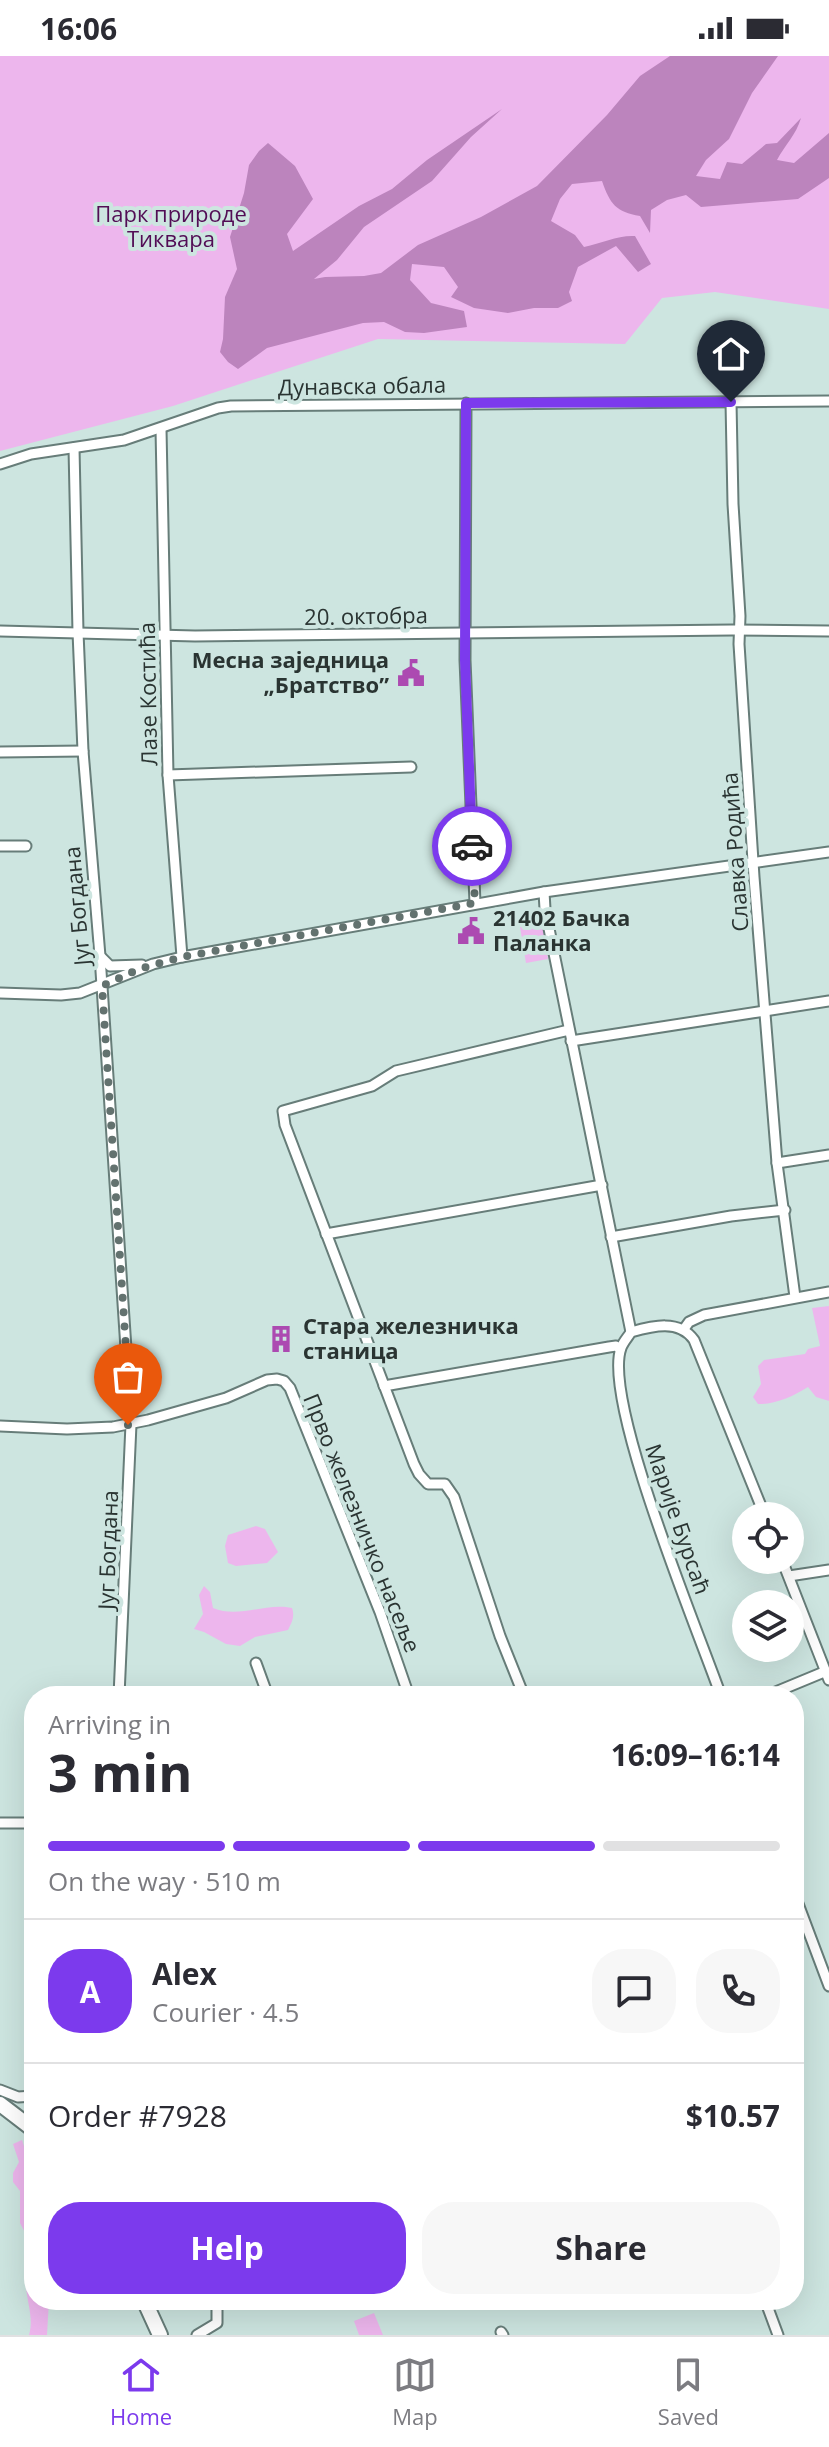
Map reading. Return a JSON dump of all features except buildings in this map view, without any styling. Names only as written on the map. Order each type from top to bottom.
[{"type":"main road","points":[[0,2104],[24,2123]]},
{"type":"main road","points":[[0,2119],[24,2126]]},
{"type":"main road","points":[[149,2310],[160,2335]]},
{"type":"street","name":"Дунавска обала","points":[[0,464],[31,454],[124,440],[231,406],[829,401]]},
{"type":"street","name":"Славка Родића","points":[[731,402],[753,862],[777,1163],[795,1297]]},
{"type":"street","points":[[466,403],[465,633],[475,903]]},
{"type":"street","name":"Лазе Костића","points":[[161,429],[168,775],[182,957]]},
{"type":"street","name":"Југ Богдана","points":[[74,448],[83,751],[131,1424],[119,1686]]},
{"type":"street","name":"20. октобра","points":[[0,631],[195,636],[829,631]]},
{"type":"street","points":[[0,752],[83,751]]},
{"type":"street","points":[[168,775],[411,767]]},
{"type":"street","points":[[0,846],[26,846]]},
{"type":"street","points":[[100,956],[104,963],[117,967],[153,964],[475,903],[829,852]]},
{"type":"street","points":[[384,1386],[616,1346],[620,1349],[631,1332],[571,1041],[544,892]]},
{"type":"street","points":[[0,993],[80,993],[153,964]]},
{"type":"street","points":[[571,1041],[829,1001]]},
{"type":"street","points":[[520,1686],[454,1497],[445,1484],[428,1484],[414,1464],[285,1125],[283,1111],[372,1086],[396,1071],[569,1030]]},
{"type":"street","points":[[777,1163],[829,1155]]},
{"type":"street","points":[[326,1234],[602,1185]]},
{"type":"street","points":[[611,1237],[785,1210]]},
{"type":"street","points":[[684,1329],[695,1318],[704,1315],[829,1292]]},
{"type":"street","points":[[631,1332],[671,1325],[684,1329],[694,1340],[759,1502]]},
{"type":"street","name":"Марије Бурсаћ","points":[[620,1349],[620,1387],[641,1473],[717,1686]]},
{"type":"street","name":"Прво железничко насеље","points":[[131,1424],[226,1398],[267,1380],[284,1381],[290,1388],[380,1612],[406,1686]]},
{"type":"street","points":[[0,1426],[67,1429],[131,1424]]},
{"type":"street","points":[[796,1686],[827,1676],[789,1576],[829,1570]]},
{"type":"street","points":[[256,1663],[264,1686]]},
{"type":"street","points":[[0,1823],[24,1823]]},
{"type":"street","points":[[804,1920],[829,1986]]},
{"type":"street","points":[[0,2090],[24,2097]]},
{"type":"street","points":[[197,2335],[217,2323],[217,2310]]},
{"type":"street","points":[[769,2310],[778,2335]]},
{"type":"green space","name":"Парк природе Тиквара","points":[[0,56],[829,56],[829,309],[715,292],[662,298],[625,344],[378,339],[173,406],[0,451]]},
{"type":"green space","points":[[542,923],[548,959],[526,963],[520,927]]},
{"type":"green space","points":[[829,1306],[829,1401],[816,1397],[808,1387],[784,1399],[758,1404],[753,1397],[761,1384],[758,1366],[764,1360],[805,1354],[808,1349],[820,1346],[812,1308]]},
{"type":"green space","points":[[256,1526],[265,1529],[278,1552],[267,1563],[236,1566],[228,1563],[225,1546],[228,1535]]},
{"type":"green space","points":[[204,1586],[210,1592],[213,1608],[233,1612],[292,1608],[291,1624],[288,1630],[255,1637],[240,1646],[226,1644],[194,1629],[203,1614],[199,1595]]},
{"type":"green space","points":[[22,2140],[24,2146],[24,2231],[20,2223],[20,2191],[13,2182],[13,2173],[19,2162],[13,2144]]},
{"type":"green space","points":[[30,2310],[48,2310],[47,2335],[29,2335]]},
{"type":"green space","points":[[374,2313],[383,2335],[359,2335],[354,2321]]},
{"type":"shaded area","points":[[670,56],[778,56],[752,93],[729,139],[706,160],[696,176],[720,179],[727,162],[742,164],[766,144],[777,143],[801,118],[777,160],[794,163],[829,133],[829,178],[798,199],[701,207],[686,195],[667,200],[651,210],[650,233],[640,216],[615,206],[602,181],[572,184],[560,199],[551,221],[575,235],[584,247],[635,236],[651,264],[638,272],[616,246],[578,267],[569,292],[572,301],[558,308],[508,313],[474,308],[451,297],[458,287],[444,267],[412,264],[410,280],[431,303],[464,311],[467,327],[424,333],[405,332],[384,322],[363,323],[267,348],[238,369],[220,352],[225,297],[237,269],[230,237],[249,165],[268,143],[295,166],[313,199],[287,234],[293,251],[359,206],[392,189],[427,160],[502,109],[471,137],[432,181],[364,227],[337,260],[314,279],[381,273],[418,245],[481,217],[537,186],[607,115],[640,76]]},
{"type":"way so far","points":[[128,1425],[131,1424],[102,986],[139,969],[182,957],[475,903],[472,846]]},
{"type":"place","name":"Месна заједница „Братство”","points":[[411,673]]},
{"type":"place","name":"21402 Бачка Паланка","points":[[471,931]]},
{"type":"place","name":"Стара железничка станица","points":[[281,1339]]},
{"type":"route","points":[[472,846],[465,660],[466,403],[731,402]]}]
